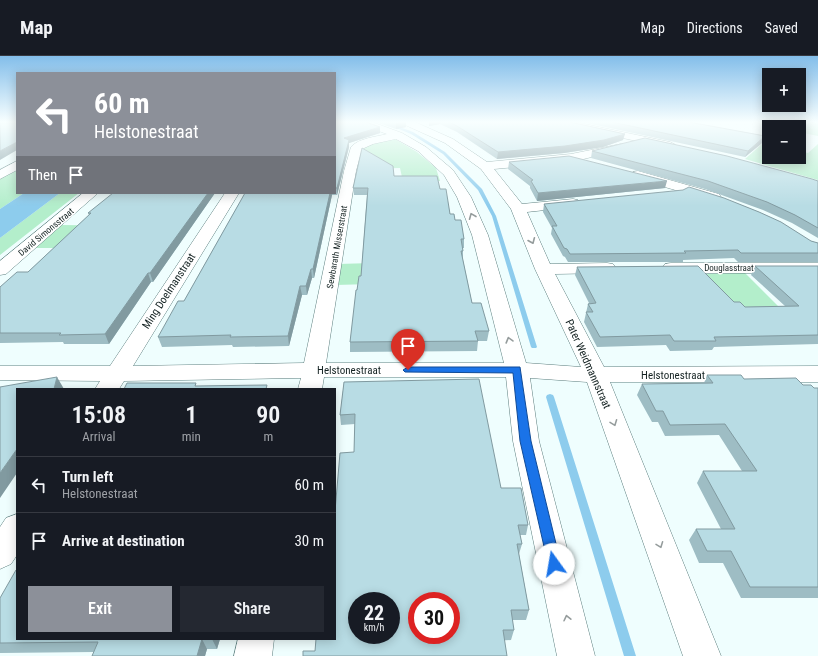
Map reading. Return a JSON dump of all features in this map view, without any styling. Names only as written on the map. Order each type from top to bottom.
[{"type":"street","name":"Sewbarath Misserstraat","points":[[312,379],[350,171],[356,150]]},
{"type":"street","name":"Pater Weidmannstraat","points":[[423,150],[449,173],[464,197],[480,235],[517,370],[526,441],[576,656]]},
{"type":"street","name":"Pater Weidmannstraat","points":[[462,150],[485,166],[518,209],[544,269],[596,375],[702,656]]},
{"type":"street","points":[[485,166],[571,158],[609,150]]},
{"type":"street","points":[[571,158],[598,166]]},
{"type":"street","points":[[0,175],[16,166]]},
{"type":"street","points":[[626,173],[724,200]]},
{"type":"street","points":[[652,195],[692,190]]},
{"type":"street","name":"David Simonsstraat","points":[[0,270],[90,194]]},
{"type":"street","name":"Ming Doelmanstraat","points":[[112,381],[231,194]]},
{"type":"street","points":[[518,209],[589,201]]},
{"type":"street","points":[[544,269],[622,268]]},
{"type":"street","name":"Douglasstraat","points":[[654,268],[818,268]]},
{"type":"street","name":"Helstonestraat","points":[[0,373],[112,381],[312,379],[517,370],[596,375],[818,374]]},
{"type":"street","points":[[0,554],[16,530]]},
{"type":"street","points":[[253,656],[256,640]]},
{"type":"green space","points":[[360,150],[414,150],[436,168],[440,181],[403,182],[400,168],[357,169]]},
{"type":"green space","points":[[755,150],[762,150],[762,164],[745,159]]},
{"type":"green space","points":[[811,150],[818,150],[818,180],[762,164],[806,164],[806,153],[808,153]]},
{"type":"green space","points":[[16,170],[16,194],[22,194],[0,209],[0,179]]},
{"type":"green space","points":[[59,194],[78,194],[0,255],[0,238]]},
{"type":"green space","points":[[61,225],[140,226],[120,248],[35,248]]},
{"type":"green space","points":[[407,262],[409,283],[335,285],[338,264]]},
{"type":"green space","points":[[745,273],[781,309],[732,309],[700,274]]},
{"type":"water","points":[[22,194],[59,194],[0,238],[0,209]]},
{"type":"building","points":[[336,150],[346,150],[337,188]]},
{"type":"building","points":[[362,150],[365,150],[393,166],[394,176],[437,176],[440,189],[446,189],[450,214],[454,214],[455,220],[461,220],[464,239],[461,239],[463,251],[461,251],[472,303],[481,303],[489,331],[475,331],[478,341],[350,342],[356,290],[359,276],[361,276],[368,188],[353,188]]},
{"type":"building","points":[[495,150],[520,150],[498,152]]},
{"type":"building","points":[[700,150],[818,181],[818,228],[767,202],[708,181],[592,151]]},
{"type":"building","points":[[569,156],[667,181],[538,193],[531,181],[533,180],[509,162]]},
{"type":"building","points":[[689,187],[724,198],[781,222],[811,241],[818,243],[818,253],[741,253],[738,250],[684,251],[686,253],[570,254],[567,249],[564,248],[552,226],[557,226],[544,204],[683,190]]},
{"type":"building","points":[[112,194],[207,194],[150,273],[148,273],[105,334],[59,335],[61,333],[0,333],[0,287],[17,272],[28,272],[91,213],[88,213]]},
{"type":"building","points":[[244,194],[330,194],[313,269],[311,269],[306,286],[300,286],[288,336],[230,337],[231,335],[158,337],[178,301],[184,301]]},
{"type":"building","points":[[698,266],[734,302],[740,302],[745,307],[799,306],[755,266],[818,266],[818,335],[714,337],[716,341],[674,341],[670,335],[600,337],[586,312],[593,312],[588,304],[596,303],[577,267]]},
{"type":"building","points":[[707,375],[741,375],[744,379],[796,378],[803,385],[811,385],[814,388],[818,388],[818,587],[750,587],[731,551],[707,551],[696,529],[735,529],[703,471],[757,471],[725,424],[670,425],[663,411],[656,411],[642,384],[713,383]]},
{"type":"building","points":[[57,377],[54,388],[16,388],[16,450],[0,473],[0,387]]},
{"type":"building","points":[[479,379],[501,488],[521,488],[528,525],[518,525],[522,544],[517,544],[529,610],[511,610],[514,630],[503,630],[507,656],[303,656],[303,651],[315,651],[316,640],[336,640],[336,499],[340,453],[354,452],[355,414],[340,415],[344,382]]},
{"type":"building","points":[[127,383],[196,383],[195,386],[267,385],[266,388],[124,388]]},
{"type":"building","points":[[16,570],[16,640],[202,640],[197,656],[92,656],[98,642],[0,643],[0,598]]},
{"type":"waterway","points":[[439,150],[480,189],[494,216],[534,347]]},
{"type":"waterway","points":[[550,397],[630,656]]},
{"type":"route","points":[[408,370],[517,370],[526,441],[554,564]]}]
